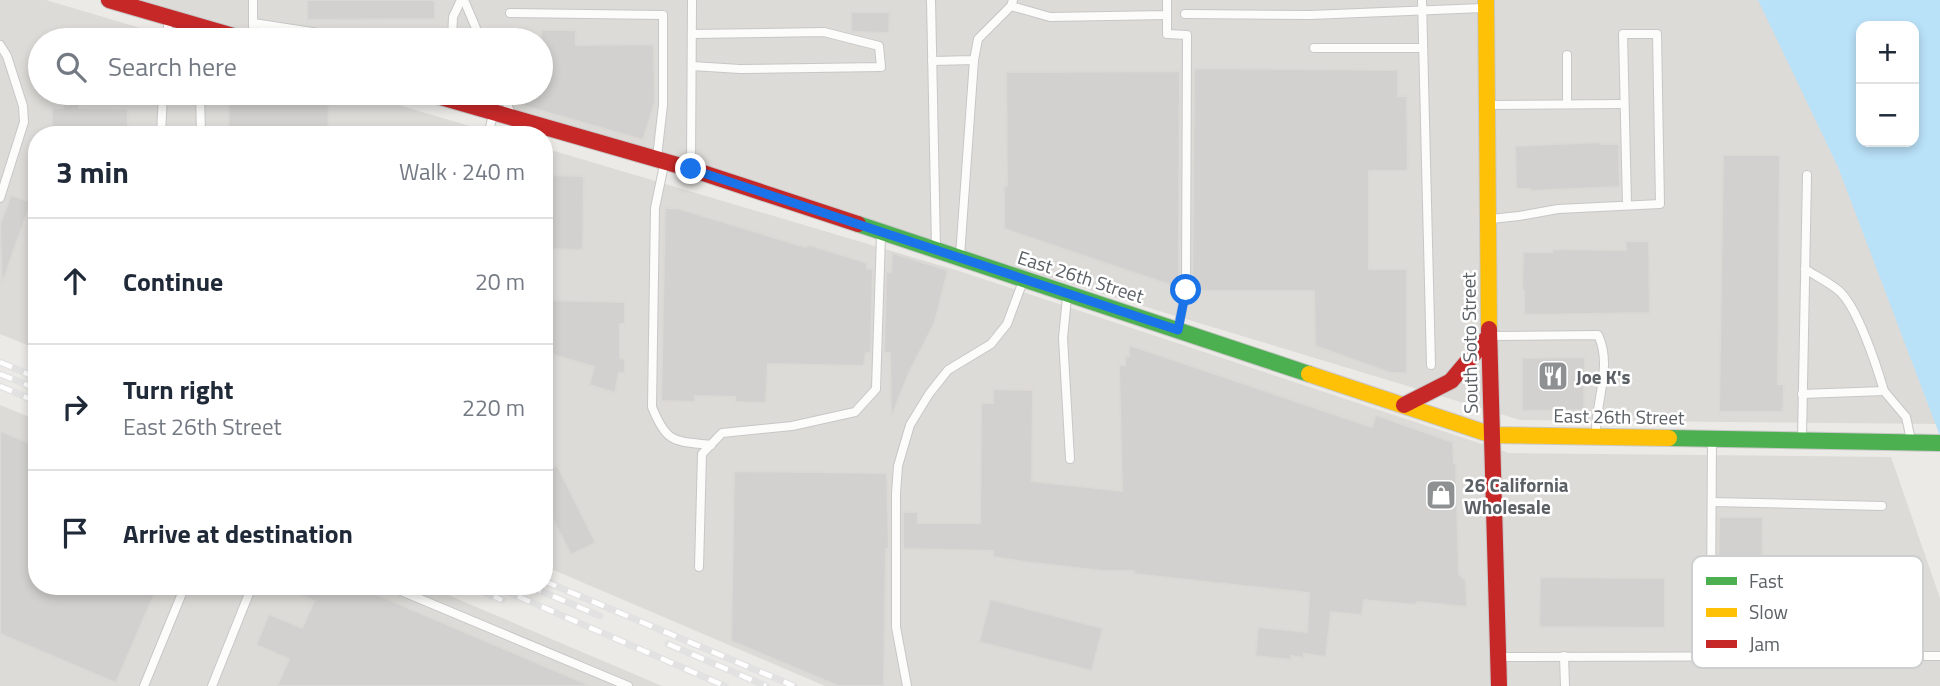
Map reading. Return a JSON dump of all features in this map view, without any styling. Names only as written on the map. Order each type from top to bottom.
[{"type":"street","points":[[109,0],[194,28]]},
{"type":"street","name":"South Soto Street","points":[[1486,4],[1489,336],[1499,686]]},
{"type":"street","name":"East 26th Street","points":[[469,105],[541,126]]},
{"type":"street","name":"East 26th Street","points":[[553,130],[691,169],[1492,435],[1940,443]]},
{"type":"street","points":[[1404,405],[1451,381],[1489,336]]},
{"type":"lane","points":[[253,0],[253,28]]},
{"type":"lane","points":[[453,28],[453,17],[463,0]]},
{"type":"lane","points":[[463,0],[476,28]]},
{"type":"lane","points":[[691,169],[692,0]]},
{"type":"lane","points":[[931,0],[936,250]]},
{"type":"lane","points":[[1167,0],[1167,34],[1187,35],[1186,290],[1178,330]]},
{"type":"lane","points":[[1422,0],[1431,365]]},
{"type":"lane","points":[[960,258],[974,60],[978,39],[1012,3],[1050,17],[1167,15]]},
{"type":"lane","points":[[1185,15],[1310,15],[1486,4]]},
{"type":"lane","points":[[510,13],[663,15],[661,161],[655,208],[652,407],[661,430],[678,442],[711,445]]},
{"type":"lane","points":[[168,28],[169,18]]},
{"type":"lane","points":[[253,23],[286,28]]},
{"type":"lane","points":[[692,34],[824,32],[879,46],[882,58],[881,67],[740,69],[692,66]]},
{"type":"lane","points":[[1488,219],[1558,209],[1660,204],[1657,34],[1623,34],[1627,204]]},
{"type":"lane","points":[[0,45],[7,55],[23,106],[24,122],[0,198]]},
{"type":"lane","points":[[1314,48],[1423,48]]},
{"type":"lane","points":[[1567,55],[1567,104]]},
{"type":"lane","points":[[932,61],[974,60]]},
{"type":"lane","points":[[1487,104],[1624,104]]},
{"type":"lane","points":[[161,126],[162,105]]},
{"type":"lane","points":[[200,105],[201,126]]},
{"type":"lane","points":[[508,105],[513,118]]},
{"type":"lane","points":[[490,126],[494,112]]},
{"type":"lane","points":[[1802,441],[1807,175]]},
{"type":"lane","points":[[699,567],[702,454],[723,433],[792,426],[855,412],[876,389],[881,232]]},
{"type":"lane","points":[[1805,269],[1840,291],[1852,308],[1874,358],[1884,391],[1906,417],[1916,443]]},
{"type":"lane","points":[[907,686],[896,627],[898,466],[910,425],[929,394],[948,370],[991,344],[1007,324],[1024,279]]},
{"type":"lane","points":[[1067,294],[1063,338],[1070,459]]},
{"type":"lane","points":[[1489,336],[1598,335],[1602,342],[1604,365],[1599,410],[1595,417],[1596,437]]},
{"type":"lane","points":[[1802,394],[1884,391]]},
{"type":"lane","points":[[1711,556],[1712,439]]},
{"type":"lane","points":[[1712,502],[1882,506]]},
{"type":"lane","points":[[144,686],[182,595]]},
{"type":"lane","points":[[212,686],[248,595]]},
{"type":"lane","points":[[411,595],[628,686]]},
{"type":"lane","points":[[1564,656],[1565,686]]},
{"type":"lane","points":[[1498,657],[1692,656]]},
{"type":"shaded area","points":[[0,0],[46,0],[140,28],[28,28],[28,105],[399,105],[470,126],[28,126],[28,345],[0,334]]},
{"type":"shaded area","points":[[130,0],[1940,0],[1940,424],[1520,420],[478,105],[553,105],[553,28],[224,28]]},
{"type":"shaded area","points":[[553,151],[959,271],[1509,453],[1891,457],[1940,598],[1940,686],[825,686],[553,570]]},
{"type":"shaded area","points":[[0,405],[28,416],[28,595],[448,595],[662,686],[0,686]]},
{"type":"water","points":[[1758,0],[1940,0],[1940,436],[1838,167]]},
{"type":"building","points":[[307,0],[435,0],[435,19],[307,20]]},
{"type":"building","points":[[851,12],[890,12],[889,33],[851,32]]},
{"type":"building","points":[[553,30],[576,30],[576,45],[654,44],[655,102],[643,140],[521,105],[553,105]]},
{"type":"building","points":[[1194,68],[1398,70],[1398,96],[1407,96],[1408,171],[1369,171],[1369,269],[1407,269],[1407,373],[1390,373],[1315,346],[1314,291],[1192,291]]},
{"type":"building","points":[[1180,71],[1179,288],[1004,229],[1004,187],[1007,186],[1006,72]]},
{"type":"building","points":[[63,105],[79,105],[79,108],[128,109],[128,126],[52,126],[52,108],[63,108]]},
{"type":"building","points":[[229,105],[329,105],[328,126],[228,126]]},
{"type":"building","points":[[1601,142],[1619,144],[1620,187],[1530,191],[1516,189],[1515,146]]},
{"type":"building","points":[[1723,155],[1780,155],[1778,384],[1784,384],[1783,412],[1719,412]]},
{"type":"building","points":[[553,175],[584,176],[583,250],[553,249]]},
{"type":"building","points":[[11,195],[28,201],[28,210],[2,284],[0,224]]},
{"type":"building","points":[[665,208],[677,208],[867,263],[867,268],[873,269],[871,353],[866,353],[864,366],[768,364],[766,403],[735,402],[735,397],[695,396],[695,402],[661,401]]},
{"type":"building","points":[[1625,241],[1649,241],[1650,313],[1524,315],[1523,252],[1552,252],[1552,249],[1626,250]]},
{"type":"building","points":[[892,253],[948,270],[935,322],[909,373],[891,418],[890,353],[884,353],[886,271],[891,272]]},
{"type":"building","points":[[553,300],[625,302],[625,324],[620,324],[620,358],[625,359],[625,373],[619,373],[615,393],[589,385],[594,367],[553,355]]},
{"type":"building","points":[[1129,345],[1372,427],[1376,415],[1453,442],[1459,574],[1466,581],[1467,607],[1364,600],[1362,615],[1331,612],[1326,657],[1304,654],[1304,658],[1291,656],[1291,660],[1255,656],[1258,627],[1307,632],[1309,593],[1133,574],[1134,571],[1103,571],[1032,563],[993,557],[993,551],[903,549],[903,512],[918,512],[918,523],[980,523],[981,403],[993,403],[993,389],[1033,390],[1032,481],[1122,491],[1119,365],[1125,365],[1125,356],[1129,356]]},
{"type":"building","name":"Joe K's","points":[[1585,357],[1584,410],[1522,411],[1522,358]]},
{"type":"building","points":[[0,431],[28,442],[28,595],[154,595],[116,683],[0,634]]},
{"type":"building","points":[[557,465],[596,543],[571,555],[553,520],[553,467]]},
{"type":"building","points":[[734,471],[887,473],[889,549],[886,549],[884,686],[838,686],[731,641]]},
{"type":"building","points":[[1719,517],[1763,517],[1762,556],[1718,556]]},
{"type":"building","points":[[1540,577],[1665,578],[1665,628],[1539,627]]},
{"type":"building","points":[[300,595],[378,595],[591,686],[277,686],[289,659],[256,645],[269,614],[302,628],[314,601]]},
{"type":"building","points":[[990,599],[1103,628],[1092,671],[979,642]]},
{"type":"railway","points":[[0,362],[28,374]]},
{"type":"railway","points":[[0,374],[28,385]]},
{"type":"railway","points":[[0,386],[28,398]]},
{"type":"railway","points":[[553,585],[794,686]]},
{"type":"railway","points":[[491,595],[502,600]]},
{"type":"railway","points":[[515,595],[725,686]]},
{"type":"railway","points":[[550,595],[600,616]]},
{"type":"railway","points":[[668,644],[766,686]]},
{"type":"traffic: fast","points":[[858,224],[1309,374]]},
{"type":"traffic: fast","points":[[1669,438],[1940,443]]},
{"type":"traffic: slow","points":[[1486,0],[1489,329]]},
{"type":"traffic: slow","points":[[1309,374],[1492,435],[1669,438]]},
{"type":"traffic: jam","points":[[109,0],[206,28]]},
{"type":"traffic: jam","points":[[469,105],[542,126]]},
{"type":"traffic: jam","points":[[553,129],[691,169],[858,224]]},
{"type":"traffic: jam","points":[[1489,329],[1499,686]]},
{"type":"traffic: jam","points":[[1404,405],[1451,381],[1489,336]]},
{"type":"place","name":"Joe K's","points":[[1553,376]]},
{"type":"place","name":"26 California Wholesale","points":[[1441,495]]},
{"type":"route","points":[[691,169],[1178,330],[1186,290]]}]
